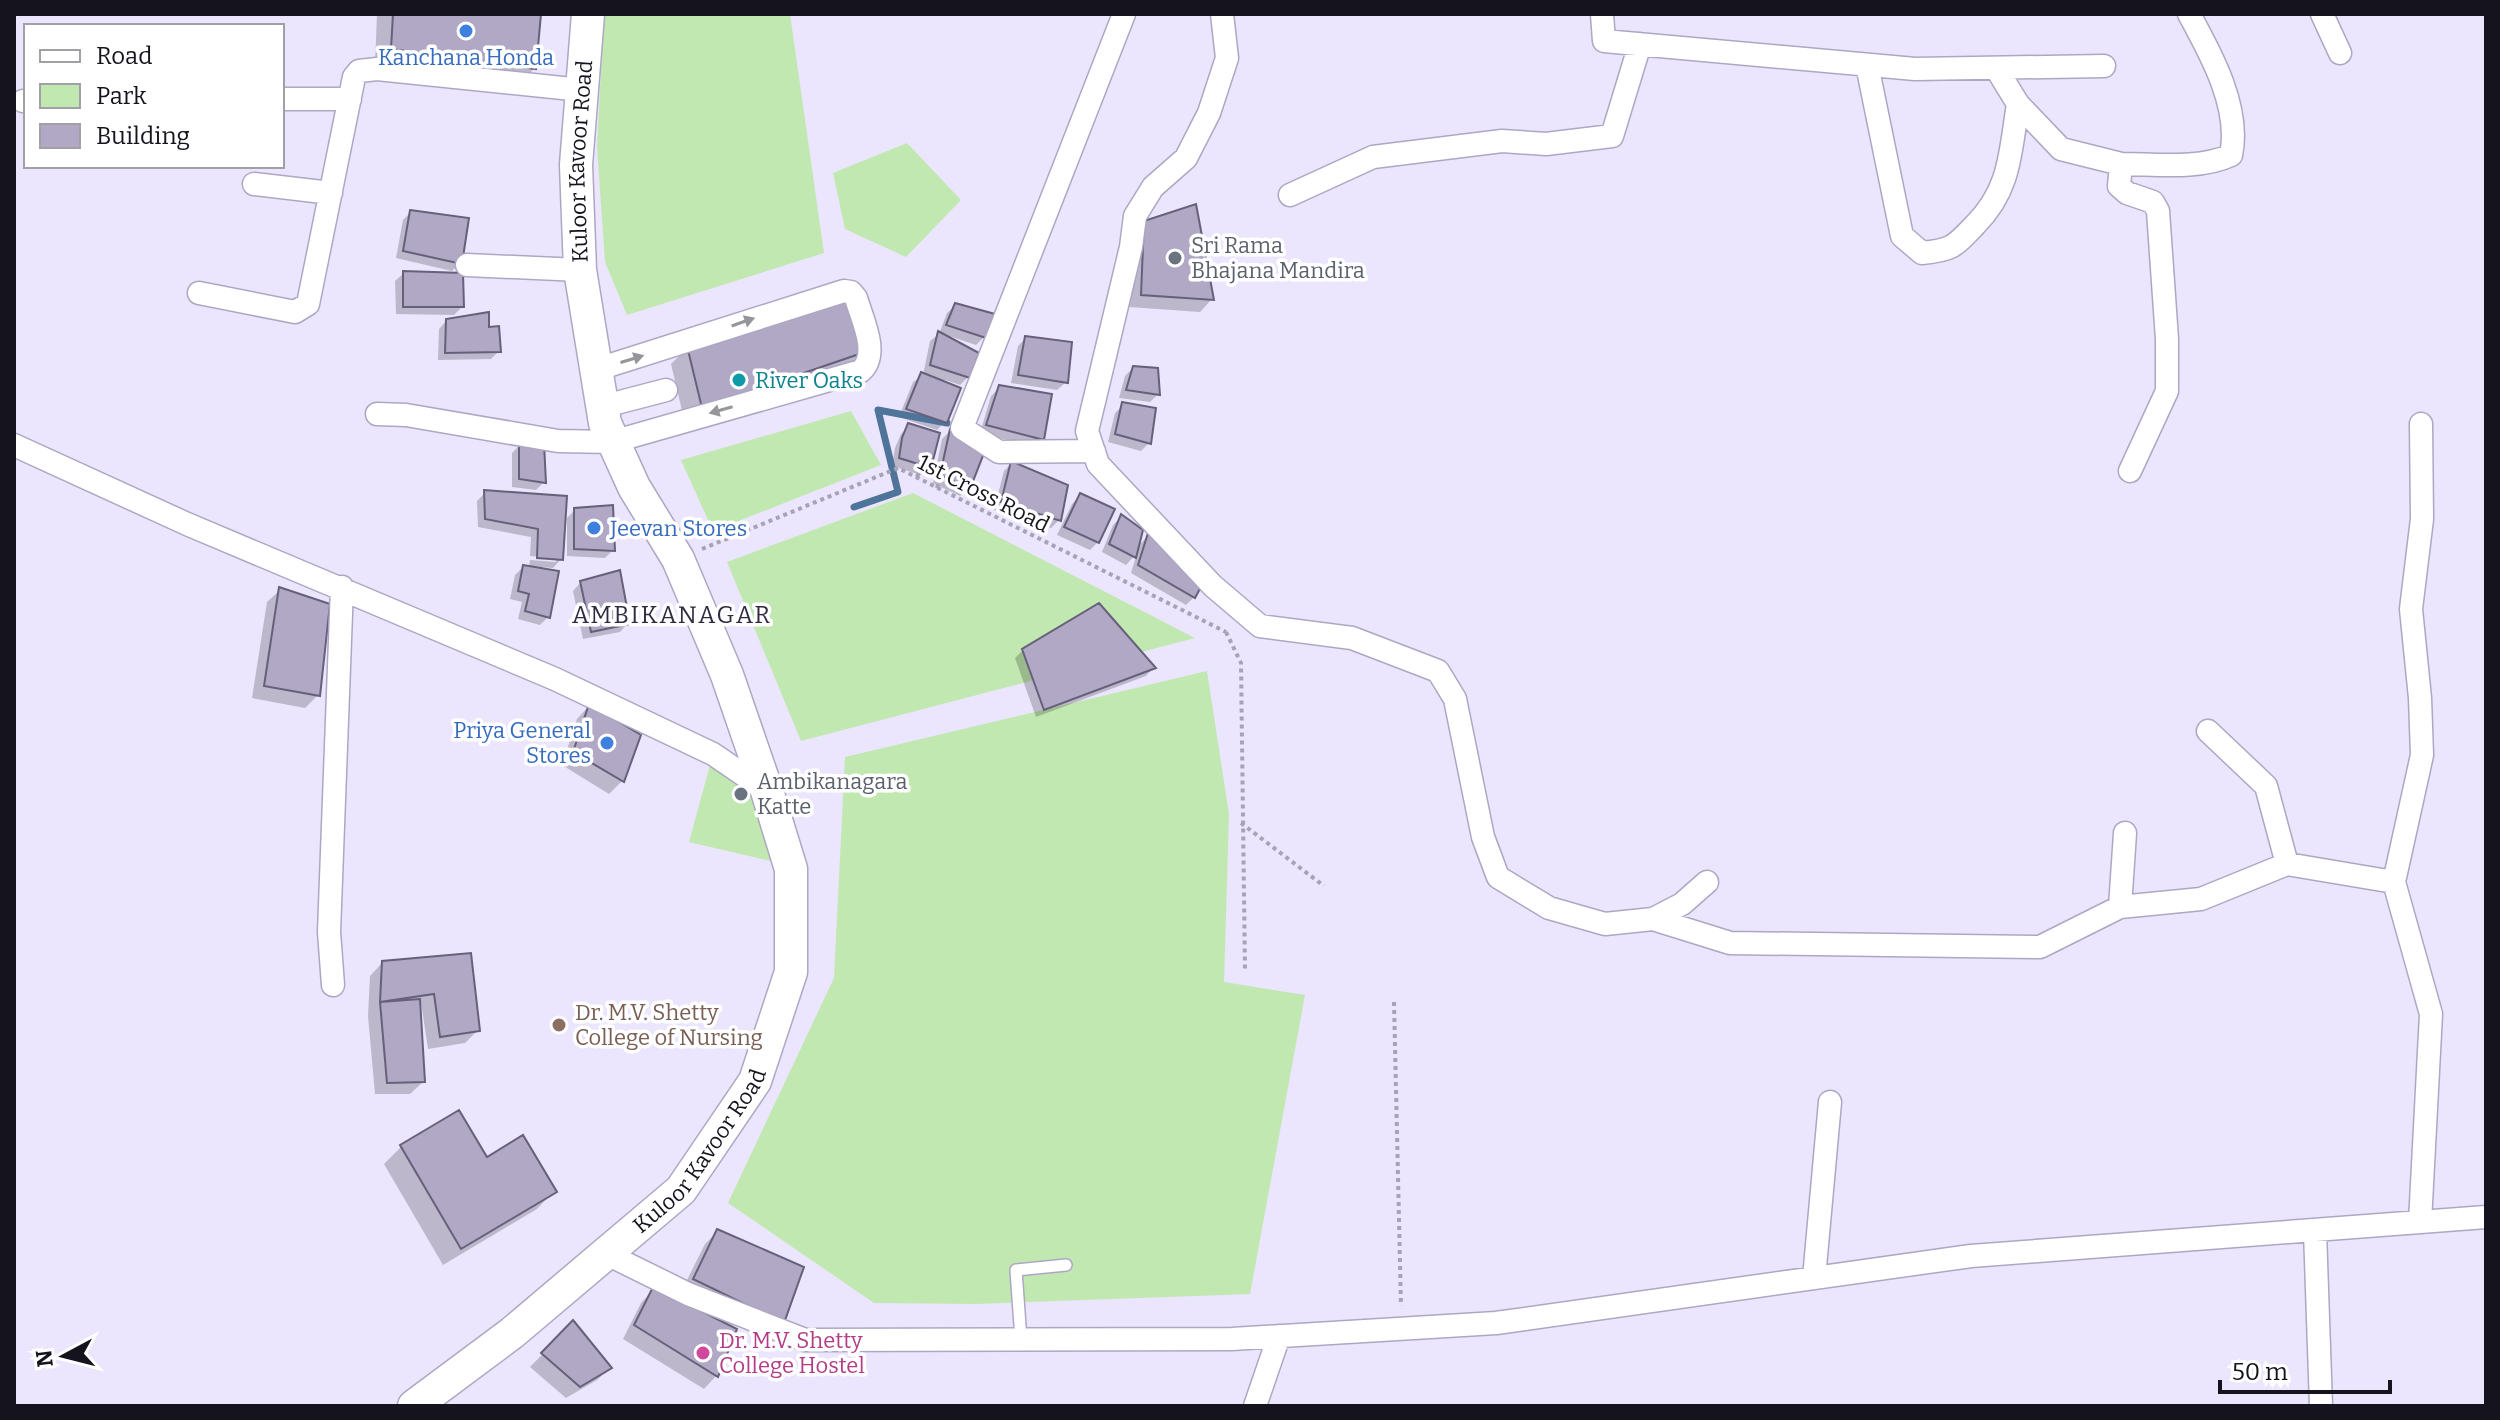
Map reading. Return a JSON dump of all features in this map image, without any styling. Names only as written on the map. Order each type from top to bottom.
[{"type":"main road","name":"Kuloor Kavoor Road","points":[[422,1403],[512,1333],[681,1190],[755,1081],[791,972],[791,869],[767,791],[727,675],[678,559],[634,487],[612,442],[601,407],[580,270],[576,165],[588,14]]},
{"type":"street","points":[[1094,451],[999,452],[962,428],[1124,14]]},
{"type":"street","points":[[1222,14],[1227,58],[1209,113],[1186,158],[1153,187],[1135,216],[1131,247],[1087,431],[1098,464],[1192,564],[1260,626],[1352,638],[1438,671],[1455,699],[1483,837],[1498,877],[1549,908],[1605,924],[1653,919],[1682,904],[1707,882]]},
{"type":"street","points":[[1602,14],[1604,41],[1915,69],[2104,66]]},
{"type":"street","points":[[1996,68],[2018,104],[2061,149],[2121,164],[2187,164],[2220,160],[2231,155],[2235,137],[2218,66],[2189,14]]},
{"type":"street","points":[[2322,14],[2340,53]]},
{"type":"street","points":[[1290,195],[1373,157],[1502,141],[1546,144],[1612,136],[1640,44]]},
{"type":"street","points":[[1867,65],[1902,236],[1922,253],[1949,250],[1991,209],[2006,177],[2018,104]]},
{"type":"street","points":[[199,293],[295,312],[308,304],[354,77],[365,68],[582,90]]},
{"type":"street","points":[[284,99],[350,99]]},
{"type":"street","points":[[2121,164],[2119,186],[2127,193],[2153,202],[2158,211],[2167,339],[2167,391],[2130,471]]},
{"type":"street","points":[[254,184],[331,193]]},
{"type":"street","points":[[467,265],[580,270]]},
{"type":"street","points":[[377,414],[406,415],[558,441],[612,442],[861,371],[869,362],[870,349],[854,294],[844,291],[595,370]]},
{"type":"street","points":[[601,407],[666,390]]},
{"type":"street","points":[[2420,1222],[2431,1014],[2394,882],[2422,755],[2411,609],[2422,519],[2421,424]]},
{"type":"street","points":[[14,445],[187,524],[555,679],[713,754],[767,791]]},
{"type":"street","points":[[333,985],[329,932],[342,587]]},
{"type":"street","points":[[2208,731],[2266,786],[2287,864]]},
{"type":"street","points":[[2120,907],[2125,833]]},
{"type":"street","points":[[1653,919],[1730,943],[2040,947],[2120,907],[2201,899],[2287,864],[2394,882]]},
{"type":"street","points":[[1814,1278],[1830,1102]]},
{"type":"street","points":[[607,1254],[688,1294],[805,1340],[1232,1339],[1496,1323],[1971,1256],[2486,1217]]},
{"type":"street","points":[[2315,1231],[2321,1406]]},
{"type":"street","points":[[1255,1406],[1279,1336]]},
{"type":"lane","points":[[1021,1340],[1016,1270],[1066,1265]]},
{"type":"path","points":[[917,477],[922,465]]},
{"type":"path","name":"1st Cross Road","points":[[678,559],[898,468],[1226,632],[1241,663],[1241,823]]},
{"type":"path","points":[[937,488],[940,475]]},
{"type":"path","points":[[1241,823],[1324,886]]},
{"type":"path","points":[[1241,823],[1245,972]]},
{"type":"path","points":[[1394,1002],[1402,1329]]},
{"type":"green space","points":[[604,14],[790,14],[824,253],[627,315],[605,262],[597,147]]},
{"type":"green space","points":[[907,143],[961,200],[906,257],[845,229],[833,173]]},
{"type":"green space","points":[[851,411],[881,465],[713,531],[681,460]]},
{"type":"green space","points":[[913,493],[1195,638],[801,741],[727,562]]},
{"type":"green space","points":[[1207,671],[1229,814],[1224,982],[1305,995],[1250,1294],[976,1304],[874,1303],[728,1203],[834,978],[845,757]]},
{"type":"green space","points":[[713,754],[758,794],[783,864],[689,842]]},
{"type":"building","name":"Kanchana Honda","points":[[393,14],[541,14],[536,69],[391,49]]},
{"type":"building","name":"Sri Rama Bhajana Mandira","points":[[1196,204],[1214,300],[1141,295],[1144,221]]},
{"type":"building","points":[[410,210],[469,218],[462,264],[403,251]]},
{"type":"building","points":[[403,271],[463,273],[464,307],[403,307]]},
{"type":"building","name":"River Oaks","points":[[850,298],[865,352],[702,408],[687,346]]},
{"type":"building","points":[[955,303],[995,314],[986,338],[946,325]]},
{"type":"building","points":[[489,312],[489,327],[499,326],[501,352],[445,353],[446,319]]},
{"type":"building","points":[[938,331],[979,353],[970,378],[930,365]]},
{"type":"building","points":[[1025,336],[1072,342],[1068,383],[1018,375]]},
{"type":"building","points":[[1133,366],[1158,368],[1160,395],[1126,390]]},
{"type":"building","points":[[921,372],[961,388],[947,423],[906,409]]},
{"type":"building","points":[[999,385],[1052,394],[1044,440],[986,425]]},
{"type":"building","points":[[1122,402],[1156,408],[1151,444],[1115,434]]},
{"type":"building","points":[[908,423],[940,433],[931,468],[899,458]]},
{"type":"building","points":[[950,429],[984,453],[970,489],[940,475]]},
{"type":"building","points":[[519,443],[544,443],[546,483],[519,479]]},
{"type":"building","points":[[1011,461],[1068,485],[1061,521],[1001,502]]},
{"type":"building","points":[[484,490],[567,496],[563,560],[537,558],[538,529],[485,519]]},
{"type":"building","points":[[1080,493],[1115,509],[1099,543],[1064,527]]},
{"type":"building","name":"Jeevan Stores","points":[[613,505],[615,551],[574,549],[574,508]]},
{"type":"building","points":[[1121,514],[1143,530],[1136,558],[1109,544]]},
{"type":"building","points":[[1148,533],[1203,583],[1195,598],[1138,565]]},
{"type":"building","points":[[523,565],[559,571],[550,618],[525,611],[529,594],[518,591]]},
{"type":"building","points":[[620,570],[630,624],[591,632],[580,581]]},
{"type":"building","points":[[279,587],[330,604],[320,696],[264,686]]},
{"type":"building","points":[[1099,603],[1156,668],[1044,710],[1022,649]]},
{"type":"building","name":"Priya General Stores","points":[[589,704],[641,735],[624,782],[573,752]]},
{"type":"building","points":[[471,953],[480,1031],[440,1037],[434,994],[380,1002],[382,961]]},
{"type":"building","points":[[420,999],[425,1082],[387,1083],[380,1002]]},
{"type":"building","points":[[459,1110],[487,1157],[523,1135],[557,1192],[461,1249],[400,1145]]},
{"type":"building","points":[[717,1229],[804,1267],[784,1323],[693,1279]]},
{"type":"building","name":"Dr. M.V. Shetty College Hostel","points":[[653,1287],[737,1329],[718,1377],[634,1325]]},
{"type":"building","points":[[573,1320],[612,1368],[580,1387],[541,1353]]},
{"type":"waterway","points":[[854,507],[898,492],[878,410],[947,423]]},
{"type":"place","name":"Kanchana Honda","points":[[466,31]]},
{"type":"place","name":"Sri Rama Bhajana Mandira","points":[[1175,258]]},
{"type":"place","name":"River Oaks","points":[[739,380]]},
{"type":"place","name":"Jeevan Stores","points":[[594,528]]},
{"type":"place","name":"Priya General Stores","points":[[607,743]]},
{"type":"place","name":"Ambikanagara Katte","points":[[741,794]]},
{"type":"place","name":"Dr. M.V. Shetty College of Nursing","points":[[559,1025]]},
{"type":"place","name":"Dr. M.V. Shetty College Hostel","points":[[703,1353]]},
{"type":"district","name":"AMBIKANAGAR","points":[[672,615]]}]
